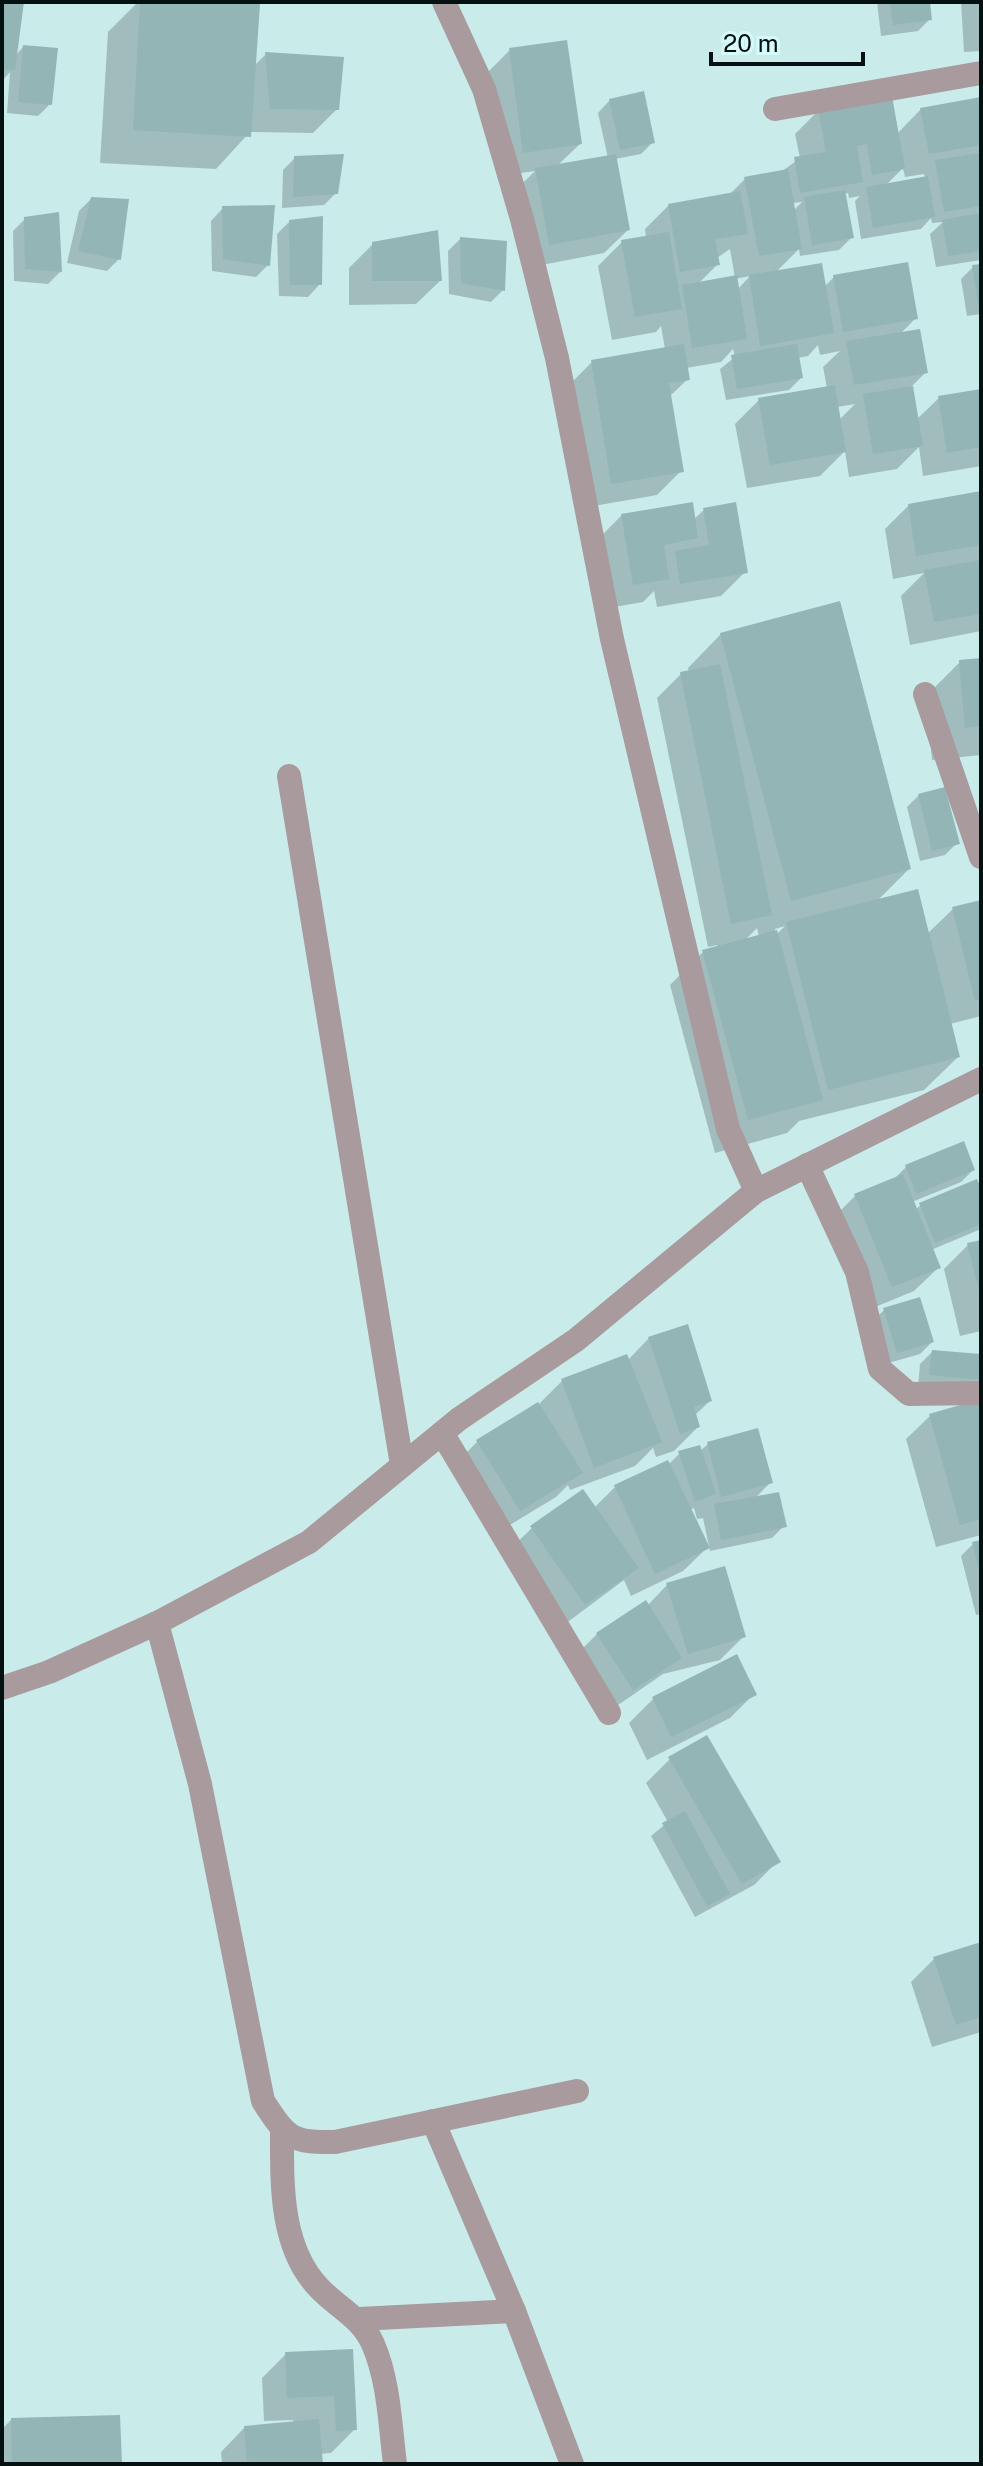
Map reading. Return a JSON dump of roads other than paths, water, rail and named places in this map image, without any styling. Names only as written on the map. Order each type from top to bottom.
[{"type":"street","points":[[444,2],[484,89],[522,219],[557,358],[612,639],[728,1129],[756,1191]]},
{"type":"street","points":[[775,109],[981,73]]},
{"type":"street","points":[[925,694],[981,857]]},
{"type":"street","points":[[289,776],[402,1465]]},
{"type":"street","points":[[2,1688],[49,1672],[157,1623],[309,1542],[442,1433],[576,1340],[756,1191],[981,1079]]},
{"type":"street","points":[[807,1165],[857,1272],[880,1369],[909,1394],[981,1393]]},
{"type":"street","points":[[442,1433],[609,1713]]},
{"type":"street","points":[[157,1623],[200,1784],[263,2101],[282,2131],[299,2143],[335,2142],[577,2091]]},
{"type":"street","points":[[433,2121],[514,2311],[572,2464]]},
{"type":"street","points":[[282,2131],[282,2191],[297,2257],[317,2286],[359,2319],[372,2343],[383,2377],[395,2464]]},
{"type":"street","points":[[359,2319],[514,2311]]}]
